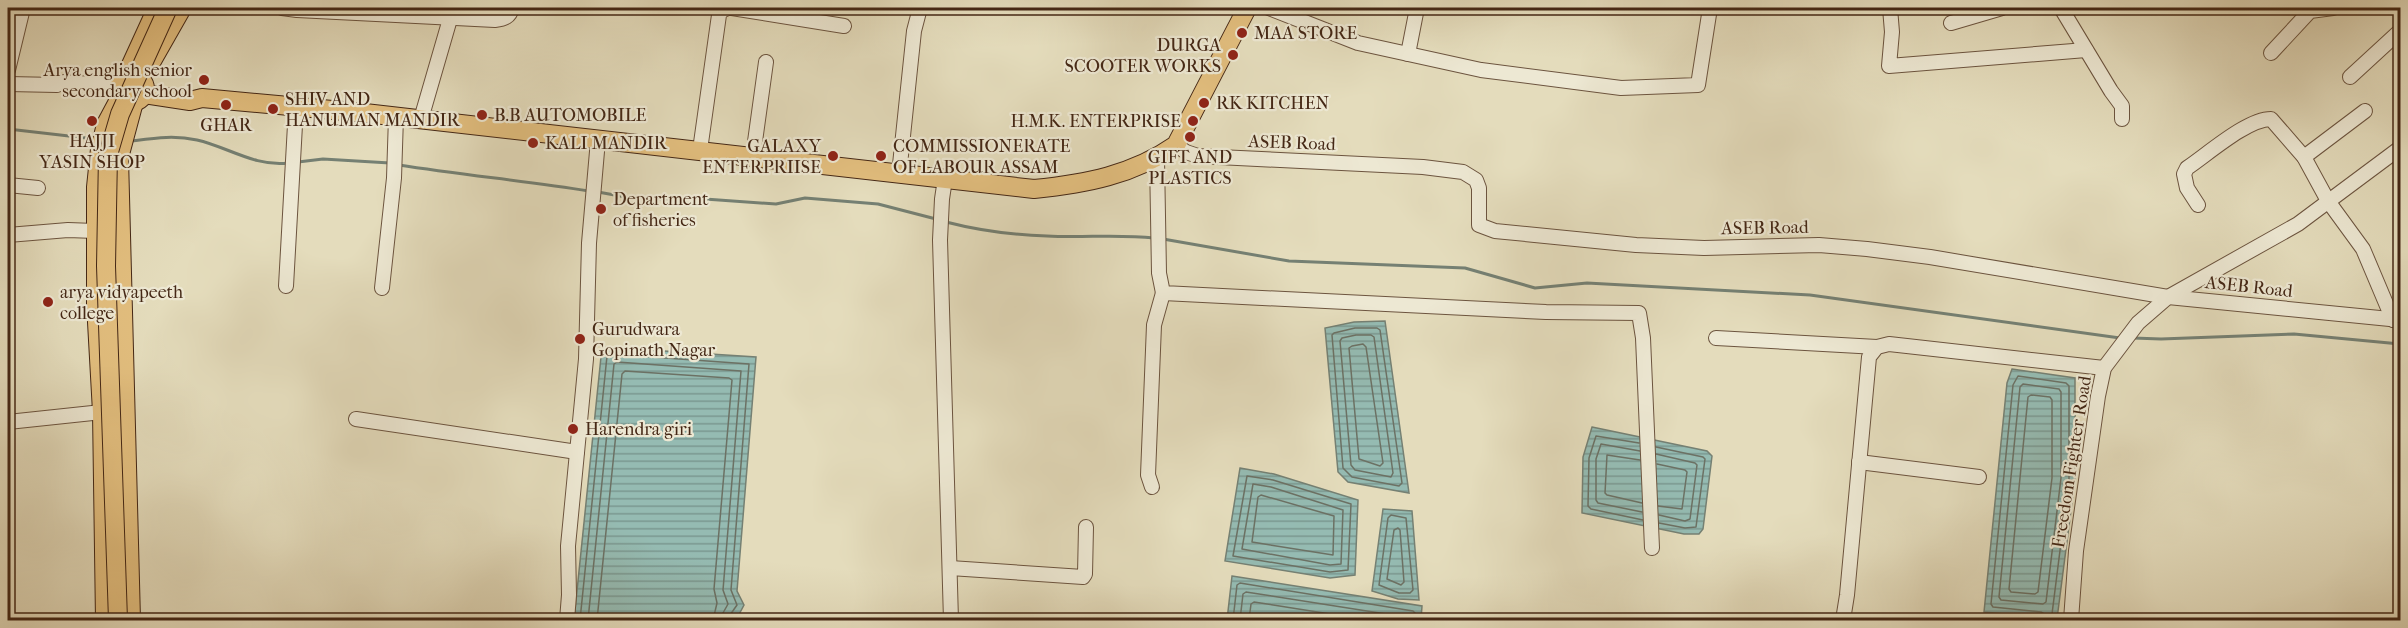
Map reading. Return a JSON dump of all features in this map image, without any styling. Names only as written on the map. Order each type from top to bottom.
[{"type":"main road","points":[[131,621],[119,158],[129,120],[131,90],[157,8]]},
{"type":"main road","points":[[118,621],[106,266],[108,155],[120,114],[168,8]]},
{"type":"main road","points":[[105,621],[102,412],[96,304],[95,231],[100,149],[106,124],[131,90],[182,8]]},
{"type":"main road","points":[[131,90],[190,101],[202,98],[421,119],[1034,189],[1080,185],[1132,170],[1157,159],[1176,146],[1247,8]]},
{"type":"street","points":[[8,70],[23,8]]},
{"type":"street","points":[[282,8],[450,19],[503,19],[511,14],[512,8]]},
{"type":"street","points":[[700,150],[719,15],[722,11],[730,8],[844,26]]},
{"type":"street","points":[[899,174],[914,31],[920,8]]},
{"type":"street","points":[[1269,8],[1358,43],[1481,70],[1621,88],[1698,85],[1710,8]]},
{"type":"street","points":[[1407,54],[1417,8]]},
{"type":"street","points":[[1890,8],[1892,32],[1889,66],[2086,50]]},
{"type":"street","points":[[1951,22],[2002,8]]},
{"type":"street","points":[[2061,8],[2122,106],[2122,119]]},
{"type":"street","points":[[2271,53],[2310,11],[2333,8]]},
{"type":"street","points":[[421,119],[450,19]]},
{"type":"street","points":[[2350,76],[2400,31]]},
{"type":"street","points":[[753,156],[766,62]]},
{"type":"street","points":[[8,84],[57,85],[64,89],[131,90]]},
{"type":"street","points":[[286,286],[296,107]]},
{"type":"street","points":[[2304,157],[2365,111]]},
{"type":"street","points":[[382,288],[394,178],[396,117]]},
{"type":"street","points":[[2198,205],[2187,188],[2184,174],[2187,168],[2262,119],[2271,119],[2304,157],[2328,201],[2363,249],[2397,320]]},
{"type":"street","points":[[567,621],[568,546],[586,359],[598,140]]},
{"type":"street","name":"ASEB Road","points":[[1176,146],[1198,156],[1423,167],[1463,172],[1476,180],[1479,188],[1479,225],[1495,231],[1636,245],[1704,248],[1819,245],[1867,249],[1930,257],[2168,297],[2397,320]]},
{"type":"street","name":"Freedom Fighter Road","points":[[2071,621],[2076,551],[2104,368],[2138,323],[2168,297],[2298,224],[2400,148]]},
{"type":"street","points":[[1152,487],[1148,476],[1154,326],[1163,293],[1159,273],[1157,159]]},
{"type":"street","points":[[945,179],[940,240],[951,621]]},
{"type":"street","points":[[8,186],[38,188]]},
{"type":"street","points":[[8,235],[68,230],[95,231]]},
{"type":"street","points":[[1163,293],[1546,312],[1639,313],[1644,361],[1652,548]]},
{"type":"street","points":[[1716,338],[1877,347],[1889,344],[2104,368]]},
{"type":"street","points":[[1843,621],[1869,357],[1877,347]]},
{"type":"street","points":[[8,422],[102,412]]},
{"type":"street","points":[[356,419],[578,452]]},
{"type":"street","points":[[1859,462],[1979,477]]},
{"type":"street","points":[[950,568],[1083,577],[1085,574],[1086,527]]},
{"type":"water","points":[[1385,321],[1409,493],[1348,482],[1338,472],[1325,328],[1354,322]]},
{"type":"water","points":[[602,347],[756,357],[737,591],[744,605],[736,620],[574,620]]},
{"type":"water","points":[[2012,369],[2075,378],[2075,479],[2057,619],[1984,612],[2007,383]]},
{"type":"water","points":[[1592,427],[1707,451],[1712,456],[1703,529],[1699,534],[1684,534],[1582,513],[1583,457]]},
{"type":"water","points":[[1240,468],[1274,474],[1358,500],[1355,575],[1330,578],[1225,561]]},
{"type":"water","points":[[1383,509],[1412,511],[1419,600],[1398,599],[1372,591]]},
{"type":"water","points":[[1232,576],[1422,606],[1421,620],[1227,620]]},
{"type":"waterway","points":[[8,129],[95,139]]},
{"type":"waterway","points":[[132,141],[189,138],[264,162],[288,163]]},
{"type":"waterway","points":[[298,162],[323,159],[390,163]]},
{"type":"waterway","points":[[399,165],[589,191]]},
{"type":"waterway","points":[[598,192],[642,200],[691,198],[776,204],[805,198],[878,204],[936,219]]},
{"type":"waterway","points":[[946,222],[1022,235],[1154,238]]},
{"type":"waterway","points":[[1163,239],[1289,261],[1465,268],[1535,288],[1587,283],[1810,295],[2120,338]]},
{"type":"waterway","points":[[2133,338],[2294,334],[2400,344]]},
{"type":"place","name":"MAA STORE","points":[[1242,33]]},
{"type":"place","name":"DURGA SCOOTER WORKS","points":[[1233,55]]},
{"type":"place","name":"Arya english senior secondary school","points":[[204,80]]},
{"type":"place","name":"RK KITCHEN","points":[[1204,103]]},
{"type":"place","name":"GHAR","points":[[226,105]]},
{"type":"place","name":"SHIV AND HANUMAN MANDIR","points":[[273,109]]},
{"type":"place","name":"B.B AUTOMOBILE","points":[[482,115]]},
{"type":"place","name":"HAJJI YASIN SHOP","points":[[92,121]]},
{"type":"place","name":"H.M.K. ENTERPRISE","points":[[1193,121]]},
{"type":"place","name":"GIFT AND PLASTICS","points":[[1190,137]]},
{"type":"place","name":"KALI MANDIR","points":[[533,143]]},
{"type":"place","name":"GALAXY ENTERPRIISE","points":[[833,156]]},
{"type":"place","name":"COMMISSIONERATE OF LABOUR ASSAM","points":[[881,156]]},
{"type":"place","name":"Department of fisheries","points":[[601,209]]},
{"type":"place","name":"arya vidyapeeth college","points":[[48,302]]},
{"type":"place","name":"Gurudwara Gopinath Nagar","points":[[580,339]]},
{"type":"place","name":"Harendra giri","points":[[573,429]]}]
